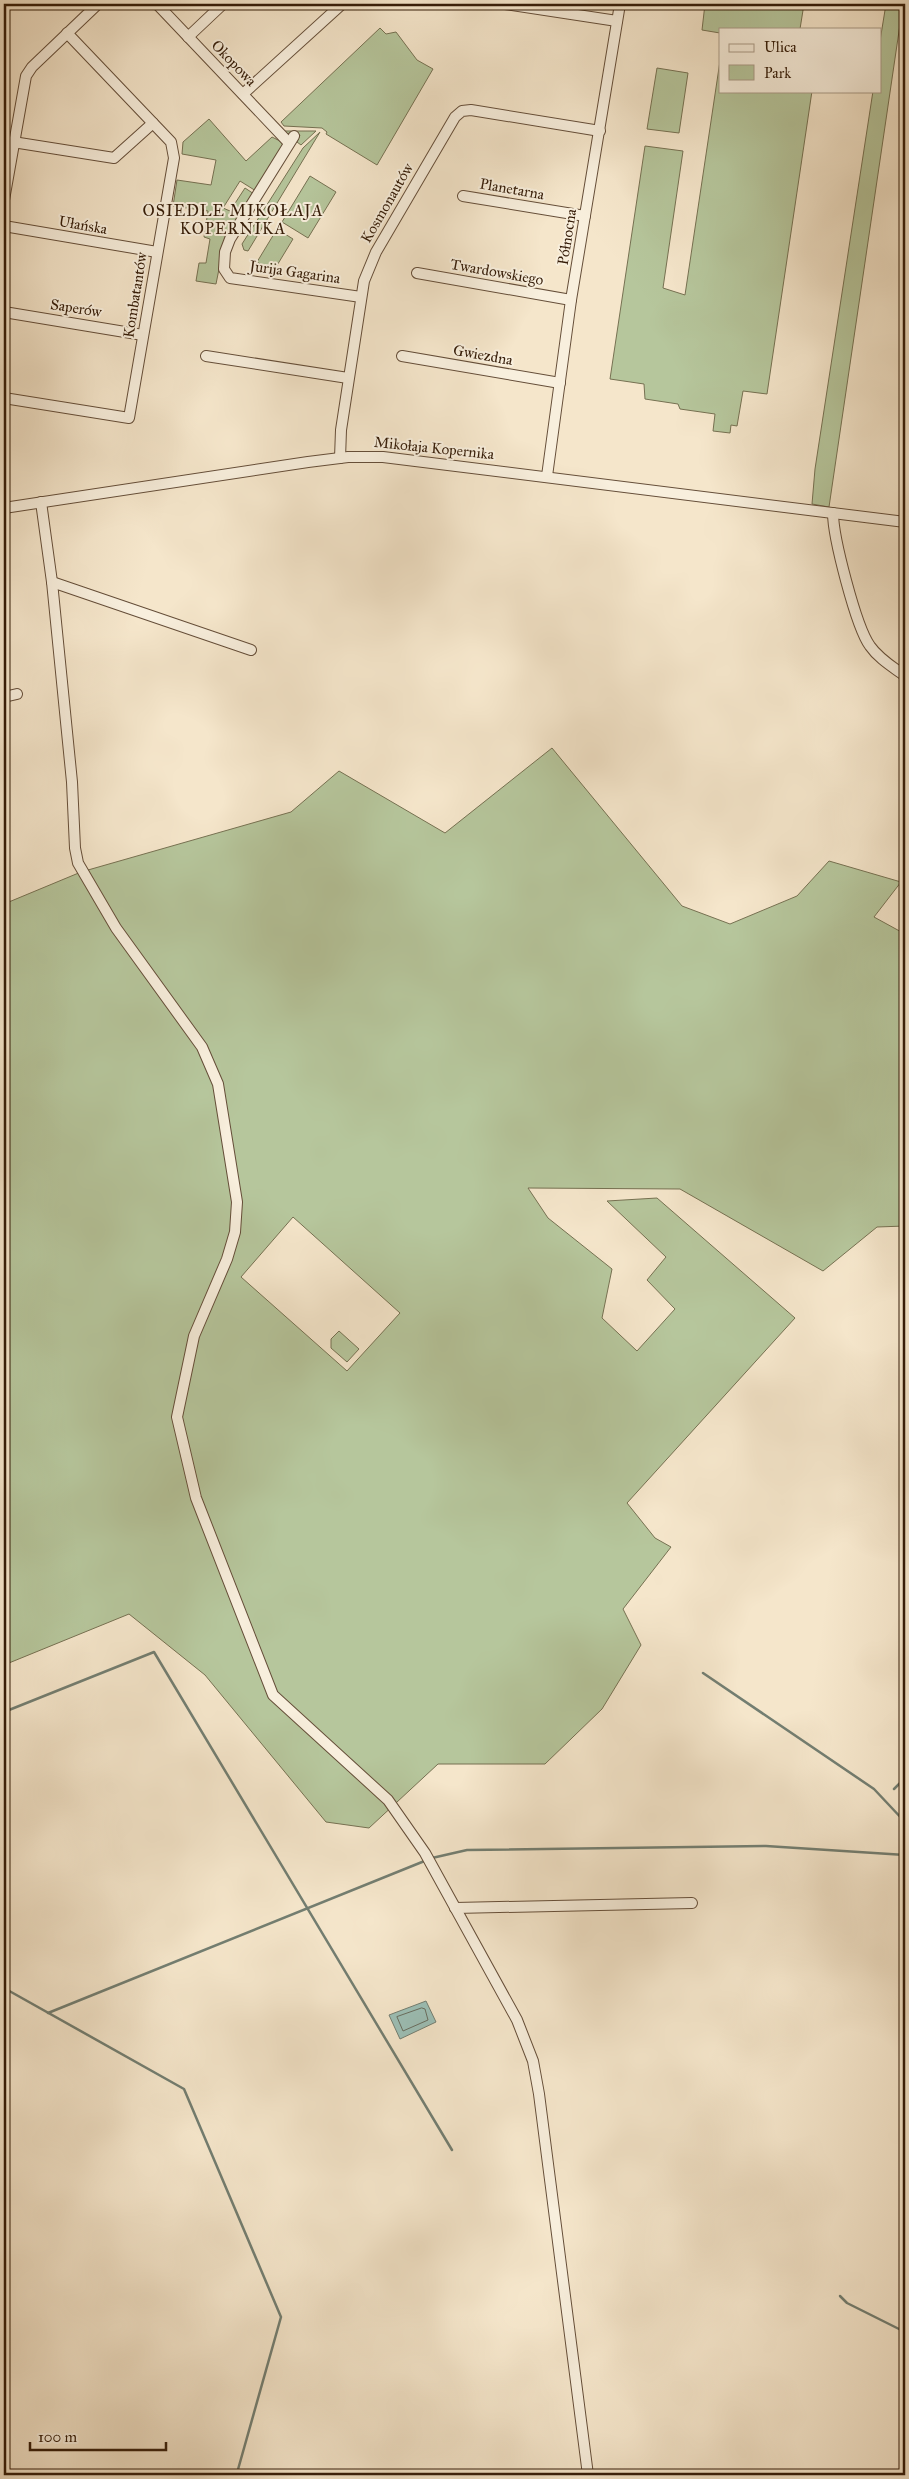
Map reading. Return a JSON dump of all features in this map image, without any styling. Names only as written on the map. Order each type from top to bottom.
[{"type":"street","points":[[4,200],[26,76],[32,66],[98,4]]},
{"type":"street","name":"Okopowa","points":[[157,4],[243,94],[292,140],[226,245],[223,264],[226,274]]},
{"type":"street","points":[[188,36],[223,4]]},
{"type":"street","points":[[243,94],[342,4]]},
{"type":"street","points":[[505,4],[532,6],[617,22]]},
{"type":"street","name":"Północna","points":[[547,476],[572,300],[620,4]]},
{"type":"street","name":"Kombatantów","points":[[4,398],[129,418],[174,158],[171,142],[67,33]]},
{"type":"street","name":"Kosmonautów","points":[[340,458],[341,430],[348,378],[364,281],[376,252],[455,117],[462,111],[472,110],[600,131]]},
{"type":"street","points":[[13,142],[114,158],[154,123]]},
{"type":"street","name":"Planetarna","points":[[463,196],[585,216]]},
{"type":"street","name":"Ułańska","points":[[4,226],[157,252]]},
{"type":"street","name":"Twardowskiego","points":[[417,273],[572,300]]},
{"type":"street","name":"Jurija Gagarina","points":[[226,274],[237,280],[361,297]]},
{"type":"street","name":"Saperów","points":[[4,312],[143,335]]},
{"type":"street","points":[[206,356],[348,378]]},
{"type":"street","name":"Gwiezdna","points":[[402,356],[560,383]]},
{"type":"street","name":"Mikołaja Kopernika","points":[[4,508],[340,458],[396,457],[905,522]]},
{"type":"street","points":[[41,502],[52,582],[72,782],[75,848],[78,863],[116,928],[202,1047],[210,1064],[218,1084],[237,1202],[236,1232],[194,1336],[177,1417],[196,1498],[273,1695],[388,1800],[425,1853],[517,2020],[533,2061],[539,2094],[588,2475]]},
{"type":"street","points":[[833,513],[835,532],[845,574],[867,642],[881,658],[905,676]]},
{"type":"street","points":[[52,582],[251,650]]},
{"type":"street","points":[[4,697],[17,694]]},
{"type":"street","points":[[455,1908],[692,1902]]},
{"type":"green space","points":[[705,4],[804,4],[800,28],[719,28],[719,33],[702,30]]},
{"type":"green space","points":[[886,4],[903,4],[829,507],[812,504],[815,469],[873,92],[882,92],[882,29]]},
{"type":"green space","points":[[380,28],[386,34],[396,32],[417,60],[433,69],[377,165],[326,134],[327,132],[322,128],[284,126],[281,122]]},
{"type":"green space","points":[[657,68],[688,73],[679,133],[647,129]]},
{"type":"green space","points":[[719,68],[719,92],[812,92],[767,394],[743,391],[737,426],[731,425],[730,433],[713,431],[715,414],[680,409],[678,404],[645,399],[644,384],[610,379],[645,146],[683,151],[663,288],[685,295]]},
{"type":"green space","points":[[209,119],[246,161],[272,137],[282,142],[283,147],[256,191],[240,181],[223,208],[230,211],[245,188],[254,194],[225,239],[216,284],[196,281],[199,263],[206,263],[210,239],[204,237],[208,211],[173,206],[177,180],[211,185],[216,160],[182,154],[183,142]]},
{"type":"green space","points":[[283,131],[316,131],[301,145],[297,142],[300,135],[294,132],[286,134]]},
{"type":"green space","points":[[320,132],[248,251],[244,250],[242,244],[303,148]]},
{"type":"green space","points":[[310,176],[336,192],[308,238],[282,222]]},
{"type":"green space","points":[[277,229],[293,239],[273,272],[257,262]]},
{"type":"green space","points":[[552,748],[682,906],[730,924],[797,896],[829,861],[901,882],[874,917],[905,934],[905,1226],[877,1227],[823,1271],[680,1189],[528,1188],[548,1218],[612,1269],[602,1318],[637,1351],[675,1309],[647,1280],[666,1257],[607,1201],[657,1198],[795,1318],[627,1503],[655,1538],[671,1547],[623,1609],[641,1645],[602,1709],[545,1764],[438,1764],[369,1828],[326,1822],[205,1675],[129,1614],[4,1665],[4,904],[81,872],[291,812],[339,771],[445,833]],"holes":[[[293,1217],[400,1313],[347,1371],[241,1277]]]},
{"type":"green space","points":[[339,1331],[359,1349],[347,1362],[331,1348],[331,1339]]},
{"type":"water","points":[[426,2001],[436,2022],[400,2039],[389,2015]]},
{"type":"waterway","points":[[4,1712],[154,1652],[452,2150]]},
{"type":"waterway","points":[[703,1673],[874,1789],[905,1822]]},
{"type":"waterway","points":[[894,1789],[905,1778]]},
{"type":"waterway","points":[[432,1858],[467,1850],[766,1846],[905,1855]]},
{"type":"waterway","points":[[48,2013],[427,1860]]},
{"type":"waterway","points":[[4,1988],[184,2089],[281,2317],[237,2473],[192,2475]]},
{"type":"waterway","points":[[840,2296],[847,2303],[905,2332]]},
{"type":"district","name":"OSIEDLE MIKOŁAJA KOPERNIKA","points":[[233,219]]}]
